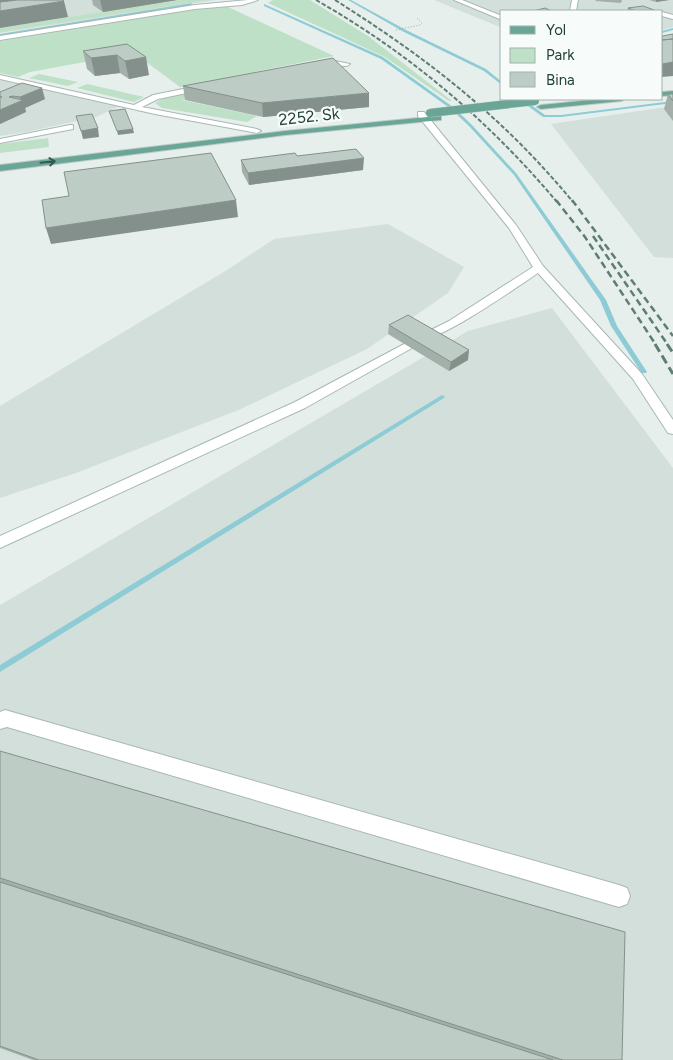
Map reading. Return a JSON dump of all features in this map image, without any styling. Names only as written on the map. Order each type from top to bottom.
[{"type":"main road","name":"2252. Sk","points":[[538,104],[558,100]]},
{"type":"main road","name":"2252. Sk","points":[[0,168],[429,116],[538,104],[604,100]]},
{"type":"main road","name":"2252. Sk","points":[[0,159],[257,131],[429,116]]},
{"type":"street","points":[[0,38],[195,7],[238,4],[255,0]]},
{"type":"street","points":[[457,0],[500,17]]},
{"type":"street","points":[[313,65],[330,62],[347,64]]},
{"type":"street","points":[[0,77],[257,131]]},
{"type":"street","points":[[136,107],[156,97],[216,85]]},
{"type":"street","points":[[429,116],[513,227],[539,268],[638,377],[673,430]]},
{"type":"street","points":[[0,141],[70,127]]},
{"type":"street","points":[[427,336],[453,323],[539,268]]},
{"type":"street","points":[[0,542],[300,405],[408,346]]},
{"type":"street","points":[[0,721],[5,718],[618,896]]},
{"type":"path","points":[[396,30],[422,23],[417,18]]},
{"type":"shaded area","points":[[0,0],[217,0],[0,33]]},
{"type":"shaded area","points":[[434,0],[673,0],[673,27],[663,30],[663,10],[500,10],[500,27]]},
{"type":"shaded area","points":[[0,80],[120,106],[96,117],[0,136]]},
{"type":"shaded area","points":[[673,106],[673,258],[654,257],[551,124]]},
{"type":"shaded area","points":[[388,224],[464,267],[448,293],[367,349],[241,409],[76,473],[0,498],[0,406],[227,270],[274,239]]},
{"type":"shaded area","points":[[552,308],[673,468],[673,1060],[0,1060],[0,605],[468,331]]},
{"type":"green space","points":[[179,0],[206,0],[0,32],[0,28]]},
{"type":"green space","points":[[273,0],[310,0],[368,36],[452,101],[449,101],[385,57],[268,3]]},
{"type":"green space","points":[[228,7],[334,56],[180,87],[134,53],[30,72],[18,77],[0,73],[0,41],[193,10]]},
{"type":"green space","points":[[39,74],[78,82],[68,86],[29,78]]},
{"type":"green space","points":[[87,84],[144,97],[134,102],[77,88]]},
{"type":"green space","points":[[201,90],[206,94],[182,100],[257,116],[247,122],[162,108],[155,103],[165,97]]},
{"type":"green space","points":[[48,138],[49,147],[0,153],[0,144]]},
{"type":"building","points":[[17,0],[64,1],[0,11],[0,2]]},
{"type":"building","points":[[643,6],[654,10],[633,10],[628,8]]},
{"type":"building","points":[[673,34],[673,39],[663,40],[663,36]]},
{"type":"building","points":[[673,39],[673,62],[663,64],[663,40]]},
{"type":"building","points":[[127,44],[146,57],[125,61],[117,55],[91,58],[83,51]]},
{"type":"building","points":[[333,58],[369,93],[262,103],[183,86]]},
{"type":"building","points":[[22,83],[42,88],[20,97],[9,97],[23,100],[0,110],[0,92]]},
{"type":"building","points":[[668,94],[673,94],[673,101]]},
{"type":"building","points":[[125,109],[133,129],[117,131],[109,111]]},
{"type":"building","points":[[92,114],[98,128],[81,131],[76,116]]},
{"type":"building","points":[[356,149],[364,158],[248,173],[241,160],[295,153],[297,156]]},
{"type":"building","points":[[211,153],[236,200],[46,228],[42,200],[69,196],[64,172]]},
{"type":"building","points":[[408,315],[469,350],[451,362],[389,325]]},
{"type":"building","points":[[0,751],[625,932],[622,1060],[563,1060],[0,878]]},
{"type":"building","points":[[0,882],[553,1060],[39,1060],[0,1046]]},
{"type":"waterway","points":[[349,0],[405,31],[485,70],[500,82]]},
{"type":"waterway","points":[[0,35],[191,4]]},
{"type":"waterway","points":[[265,5],[382,58],[452,108],[470,125],[515,174],[603,300],[614,326],[644,372]]},
{"type":"waterway","points":[[663,32],[673,29]]},
{"type":"waterway","points":[[522,100],[544,116],[561,116],[673,102]]},
{"type":"waterway","points":[[0,669],[442,397]]},
{"type":"railway","points":[[316,0],[383,42],[445,90],[503,143],[557,202]]},
{"type":"railway","points":[[335,0],[401,44],[462,91],[519,143],[573,202]]},
{"type":"railway","points":[[556,200],[585,237],[656,345]]},
{"type":"railway","points":[[572,200],[673,336]]},
{"type":"railway","points":[[593,236],[668,345]]},
{"type":"railway","points":[[655,344],[673,374]]},
{"type":"railway","points":[[667,344],[673,353]]}]
